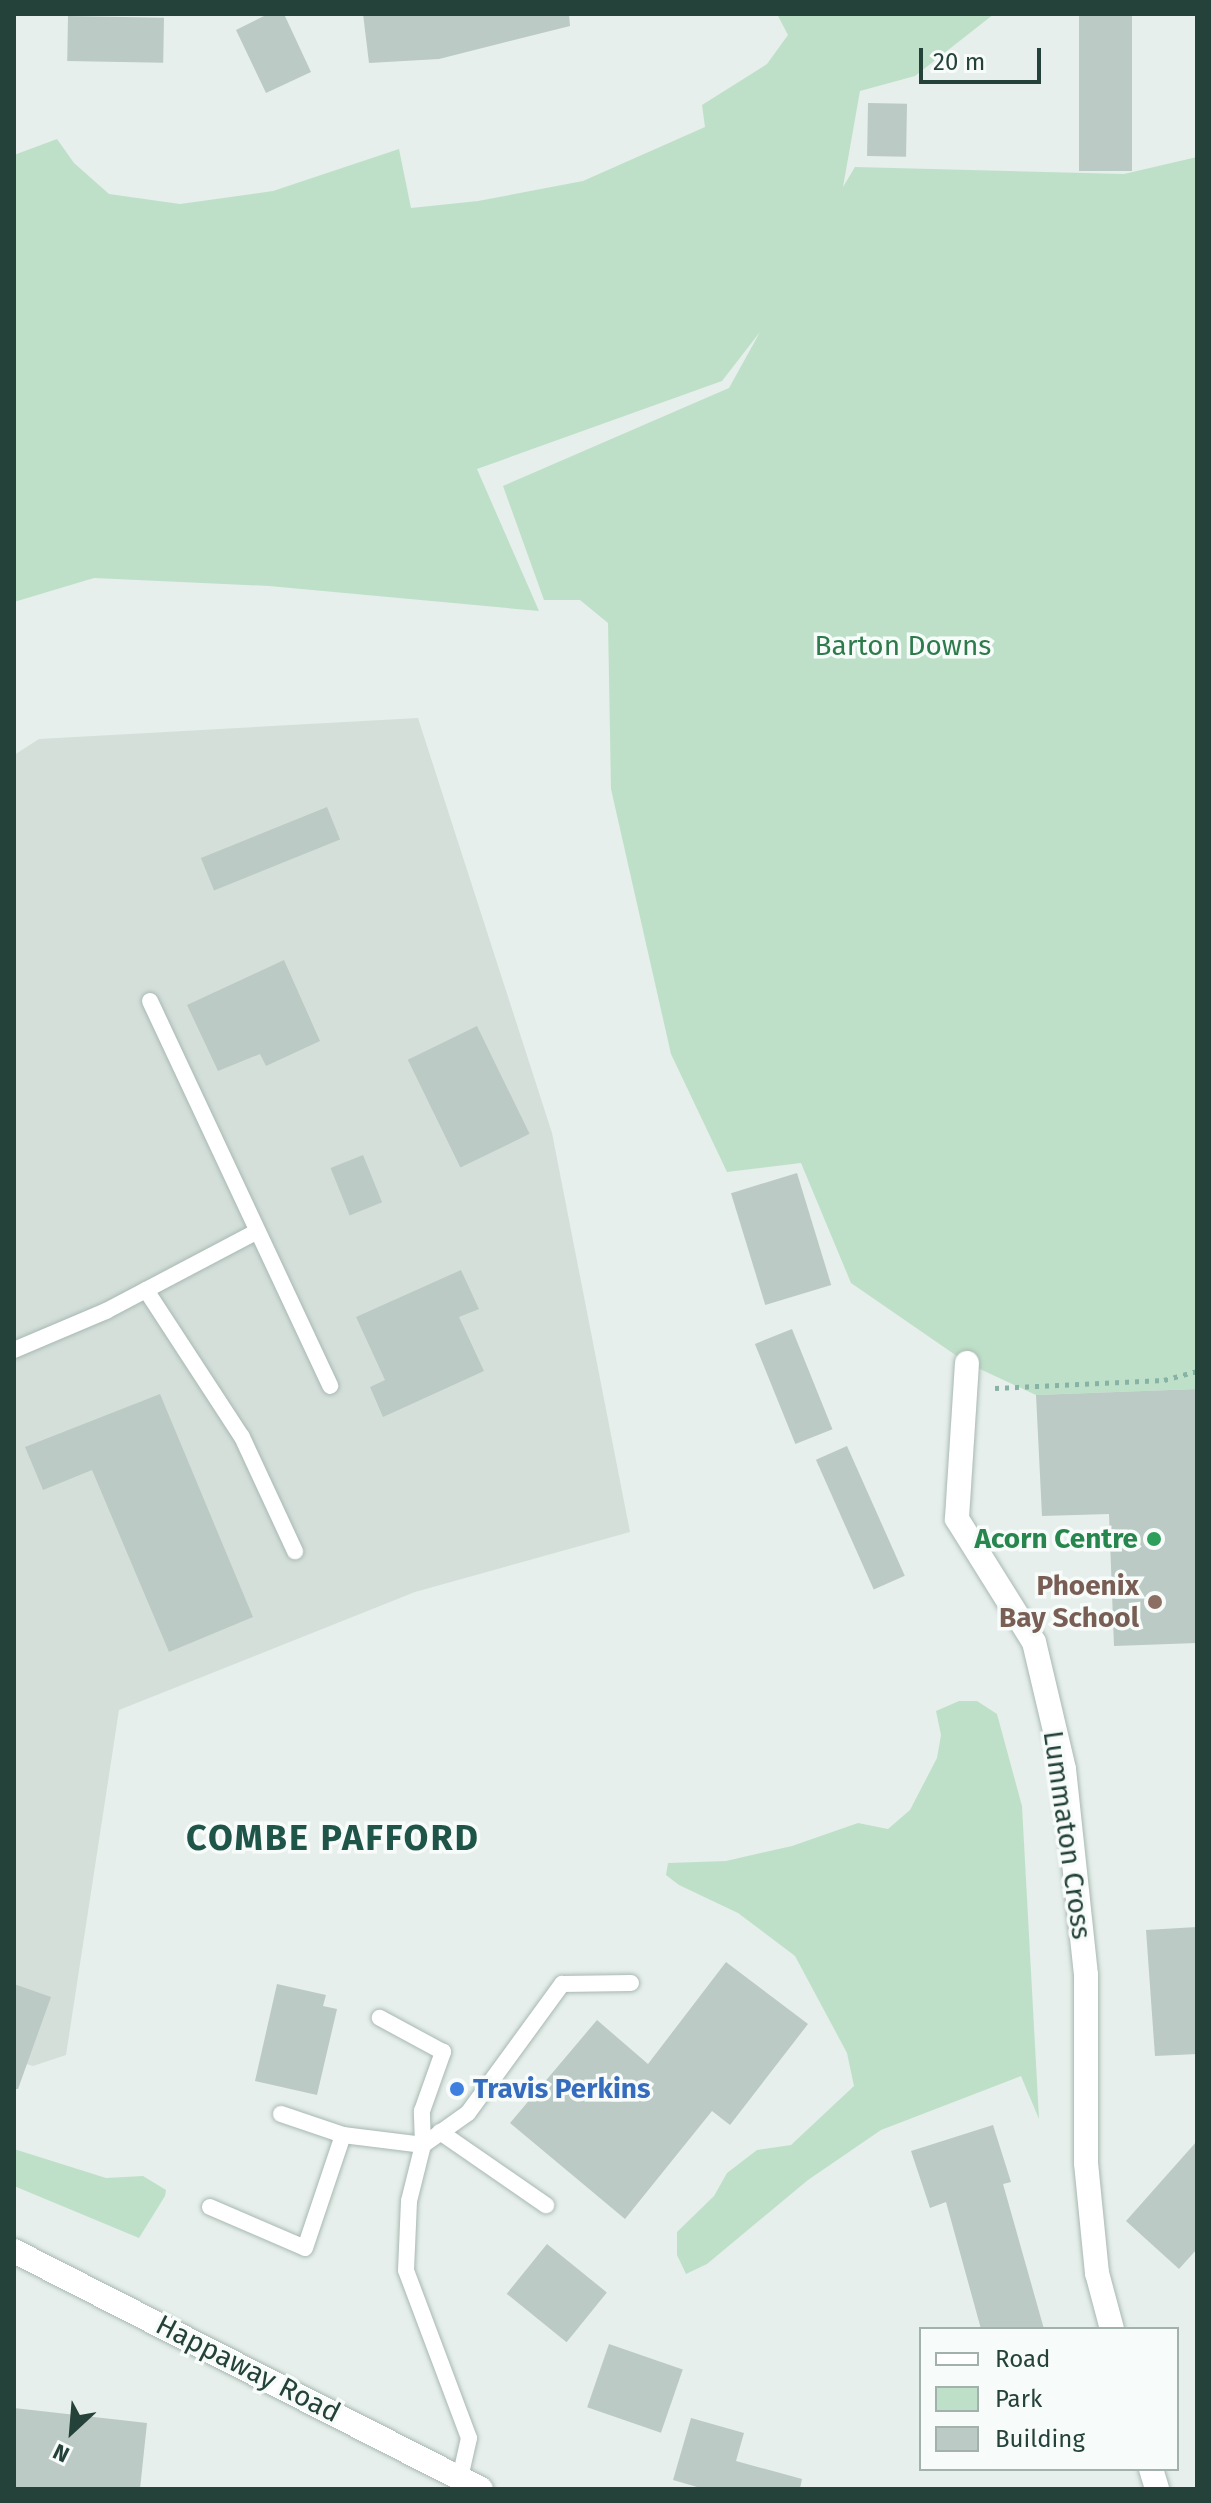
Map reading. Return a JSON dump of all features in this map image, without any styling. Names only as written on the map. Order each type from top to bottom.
[{"type":"street","name":"Lummaton Cross","points":[[966,1375],[957,1519],[1034,1642],[1064,1769],[1086,1975],[1086,2163],[1097,2273],[1111,2327]]},
{"type":"street","name":"Happaway Road","points":[[14,2251],[471,2484]]},
{"type":"lane","points":[[150,1001],[330,1386]]},
{"type":"lane","points":[[14,1350],[146,1290],[256,1232]]},
{"type":"lane","points":[[146,1290],[242,1437],[295,1551]]},
{"type":"lane","points":[[281,2114],[343,2135],[423,2145],[468,2113],[562,1984],[631,1983]]},
{"type":"lane","points":[[380,2018],[443,2052],[422,2111],[423,2145],[409,2201],[406,2270],[469,2438],[471,2484]]},
{"type":"lane","points":[[440,2132],[546,2205]]},
{"type":"lane","points":[[210,2207],[305,2248],[343,2135]]},
{"type":"path","points":[[966,1375],[1164,1380],[1197,1371]]},
{"type":"shaded area","points":[[418,718],[552,1133],[630,1532],[415,1592],[119,1710],[66,2055],[33,2066],[14,2060],[14,755],[39,739]]},
{"type":"green space","name":"Barton Downs","points":[[777,14],[994,14],[915,76],[860,91],[843,187],[855,167],[1124,174],[1197,157],[1197,1389],[1036,1395],[967,1363],[851,1283],[801,1163],[727,1172],[671,1054],[611,789],[608,623],[580,600],[544,600],[503,486],[729,388],[760,332],[722,381],[477,469],[539,611],[269,586],[94,578],[14,602],[14,155],[57,139],[74,163],[109,194],[180,204],[273,191],[399,149],[411,208],[478,201],[583,181],[705,127],[702,105],[767,64],[788,35]]},
{"type":"green space","points":[[959,1701],[977,1701],[997,1714],[1022,1806],[1039,2119],[1021,2076],[881,2130],[808,2180],[707,2264],[686,2274],[677,2255],[677,2232],[714,2196],[727,2173],[757,2150],[791,2145],[854,2086],[847,2053],[795,1956],[738,1913],[679,1885],[666,1875],[668,1863],[726,1861],[792,1846],[858,1823],[888,1829],[910,1810],[937,1758],[941,1735],[936,1711]]},
{"type":"green space","points":[[14,2149],[106,2178],[143,2176],[166,2190],[165,2196],[139,2238],[14,2186]]},
{"type":"building","points":[[268,14],[284,14],[311,72],[266,93],[236,30]]},
{"type":"building","points":[[363,14],[569,14],[570,26],[439,59],[369,63]]},
{"type":"building","points":[[1079,14],[1132,14],[1132,171],[1079,171]]},
{"type":"building","points":[[68,16],[164,18],[163,63],[67,61]]},
{"type":"building","points":[[868,103],[907,104],[906,157],[867,156]]},
{"type":"building","points":[[327,807],[340,839],[214,890],[201,858]]},
{"type":"building","points":[[284,960],[320,1041],[266,1066],[260,1054],[218,1071],[187,1005]]},
{"type":"building","points":[[477,1026],[530,1134],[460,1168],[408,1060]]},
{"type":"building","points":[[363,1155],[382,1202],[350,1215],[331,1168]]},
{"type":"building","points":[[797,1173],[831,1285],[765,1305],[731,1193]]},
{"type":"building","points":[[461,1270],[479,1309],[459,1317],[484,1371],[383,1417],[370,1387],[385,1380],[356,1317]]},
{"type":"building","points":[[792,1329],[832,1429],[795,1444],[755,1344]]},
{"type":"building","name":"Acorn Centre","points":[[1197,1389],[1197,1643],[1114,1646],[1109,1514],[1042,1516],[1036,1395]]},
{"type":"building","points":[[160,1394],[253,1617],[169,1652],[92,1470],[43,1490],[25,1447]]},
{"type":"building","points":[[847,1446],[905,1576],[874,1590],[816,1460]]},
{"type":"building","points":[[1197,1927],[1197,2054],[1155,2056],[1146,1930]]},
{"type":"building","points":[[726,1962],[808,2024],[730,2125],[712,2111],[625,2219],[510,2123],[597,2020],[648,2064]]},
{"type":"building","points":[[14,1984],[51,1997],[18,2089],[14,2089]]},
{"type":"building","points":[[277,1984],[326,1995],[323,2006],[337,2009],[317,2095],[255,2081]]},
{"type":"building","points":[[993,2125],[1011,2182],[1003,2184],[1043,2327],[980,2327],[946,2202],[930,2208],[911,2151]]},
{"type":"building","points":[[1197,2141],[1197,2249],[1179,2269],[1126,2221]]},
{"type":"building","points":[[547,2244],[607,2292],[567,2342],[507,2294]]},
{"type":"building","points":[[609,2344],[683,2369],[661,2433],[587,2407]]},
{"type":"building","points":[[14,2408],[147,2423],[140,2489],[14,2489]]},
{"type":"building","points":[[691,2418],[744,2433],[736,2461],[802,2479],[800,2489],[704,2489],[673,2480]]},
{"type":"place","name":"Acorn Centre","points":[[1154,1539]]},
{"type":"place","name":"Phoenix Bay School","points":[[1155,1602]]},
{"type":"place","name":"Travis Perkins","points":[[457,2089]]},
{"type":"district","name":"COMBE PAFFORD","points":[[333,1839]]}]
